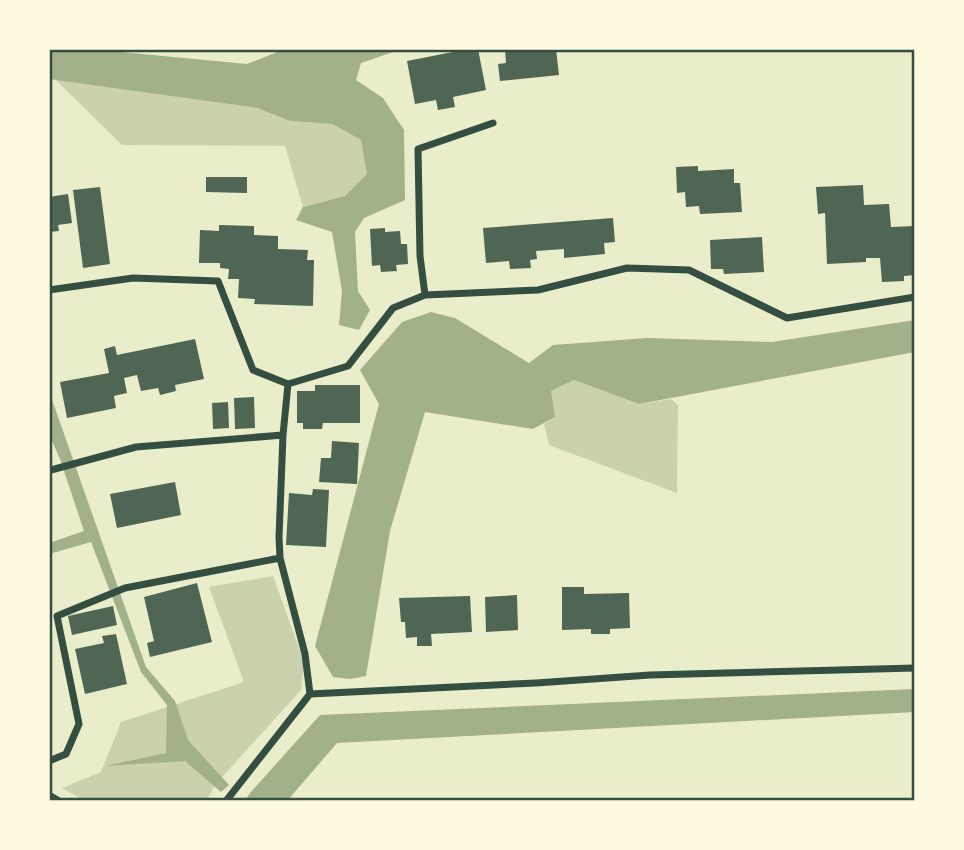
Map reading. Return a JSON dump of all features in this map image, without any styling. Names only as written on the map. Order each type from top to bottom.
[{"type":"street","points":[[425,295],[420,256],[418,149],[493,122]]},
{"type":"street","points":[[49,290],[133,278],[218,281],[253,370],[288,384],[348,366],[393,308],[425,295],[538,290],[627,268],[689,271],[787,318],[915,297]]},
{"type":"street","points":[[226,801],[310,695],[305,654],[280,558],[283,435],[288,384]]},
{"type":"street","points":[[51,470],[136,447],[283,435]]},
{"type":"street","points":[[49,761],[66,754],[79,724],[57,616],[125,588],[280,558]]},
{"type":"street","points":[[310,695],[650,675],[915,668]]},
{"type":"street","points":[[49,795],[59,801]]},
{"type":"shaded area","points":[[49,49],[90,49],[247,64],[285,49],[402,49],[361,63],[356,80],[383,98],[404,130],[405,200],[364,218],[355,232],[358,291],[370,310],[359,330],[339,325],[342,291],[332,232],[296,220],[303,207],[345,196],[367,174],[361,140],[332,124],[290,121],[257,108],[49,79]]},
{"type":"shaded area","points":[[55,79],[257,108],[290,121],[332,124],[361,140],[368,174],[345,196],[303,207],[285,146],[122,145]]},
{"type":"shaded area","points":[[431,312],[455,318],[529,363],[553,345],[647,338],[772,342],[915,320],[915,352],[639,404],[574,380],[551,391],[555,417],[533,429],[425,412],[390,531],[366,676],[350,679],[333,677],[315,646],[379,404],[360,370],[402,322]]},
{"type":"shaded area","points":[[574,380],[639,404],[671,399],[678,405],[677,493],[549,445],[544,424],[555,417],[550,391]]},
{"type":"shaded area","points":[[49,391],[146,667],[175,701],[188,740],[229,785],[221,792],[185,761],[105,766],[166,753],[167,705],[141,672],[91,542],[49,554],[49,543],[84,531],[49,434]]},
{"type":"shaded area","points":[[273,576],[304,662],[301,690],[215,785],[206,801],[85,801],[62,788],[101,772],[121,722],[244,682],[209,587]]},
{"type":"shaded area","points":[[915,689],[915,712],[337,743],[287,801],[245,801],[320,715]]},
{"type":"building","points":[[478,49],[486,90],[453,97],[455,107],[438,110],[436,100],[415,104],[407,61]]},
{"type":"building","points":[[505,49],[556,49],[559,75],[500,81],[498,64],[506,63]]},
{"type":"building","points":[[698,166],[698,171],[734,169],[734,183],[740,183],[742,212],[700,214],[699,206],[686,207],[685,192],[677,193],[676,167]]},
{"type":"building","points":[[206,177],[247,177],[247,193],[206,192]]},
{"type":"building","points":[[863,185],[864,205],[889,204],[891,227],[915,226],[915,275],[904,276],[904,281],[882,282],[880,258],[866,258],[866,262],[827,264],[825,213],[818,214],[816,187]]},
{"type":"building","points":[[100,187],[110,264],[83,268],[73,190]]},
{"type":"building","points":[[68,194],[72,223],[58,225],[59,231],[49,232],[49,197]]},
{"type":"building","points":[[613,218],[615,242],[604,243],[605,254],[564,258],[564,249],[536,251],[537,259],[530,260],[531,268],[510,269],[509,261],[486,263],[483,228]]},
{"type":"building","points":[[219,225],[254,226],[254,235],[278,236],[278,249],[308,250],[307,260],[314,260],[313,306],[254,304],[255,299],[238,298],[239,279],[228,279],[229,269],[220,268],[220,263],[199,263],[200,230],[219,231]]},
{"type":"building","points":[[385,228],[385,232],[400,231],[401,244],[407,244],[408,264],[396,265],[397,271],[381,272],[380,265],[372,266],[370,229]]},
{"type":"building","points":[[762,237],[764,272],[724,274],[723,269],[711,269],[710,240]]},
{"type":"building","points":[[195,339],[204,379],[175,385],[176,391],[160,395],[158,388],[141,391],[137,375],[124,378],[127,393],[114,396],[116,408],[67,418],[60,382],[109,373],[104,349],[115,346],[117,355]]},
{"type":"building","points":[[315,385],[360,385],[360,423],[323,423],[322,429],[303,429],[303,423],[297,423],[297,391],[315,391]]},
{"type":"building","points":[[254,397],[255,428],[235,429],[234,398]]},
{"type":"building","points":[[228,402],[229,428],[213,429],[212,403]]},
{"type":"building","points":[[332,441],[359,443],[357,484],[319,482],[321,458],[331,458]]},
{"type":"building","points":[[175,482],[181,515],[117,528],[110,494]]},
{"type":"building","points":[[313,489],[329,490],[326,547],[286,545],[289,493],[312,495]]},
{"type":"building","points":[[197,583],[212,642],[150,657],[147,643],[154,641],[144,597]]},
{"type":"building","points":[[562,587],[584,587],[584,594],[629,593],[630,628],[610,629],[610,634],[591,634],[591,629],[562,630]]},
{"type":"building","points":[[517,595],[518,630],[486,632],[485,597]]},
{"type":"building","points":[[470,596],[472,632],[431,634],[432,646],[417,646],[417,637],[406,638],[405,622],[401,622],[399,598]]},
{"type":"building","points":[[113,606],[117,625],[72,635],[68,616]]},
{"type":"building","points":[[116,634],[127,684],[85,694],[75,649],[104,643],[102,636]]}]
